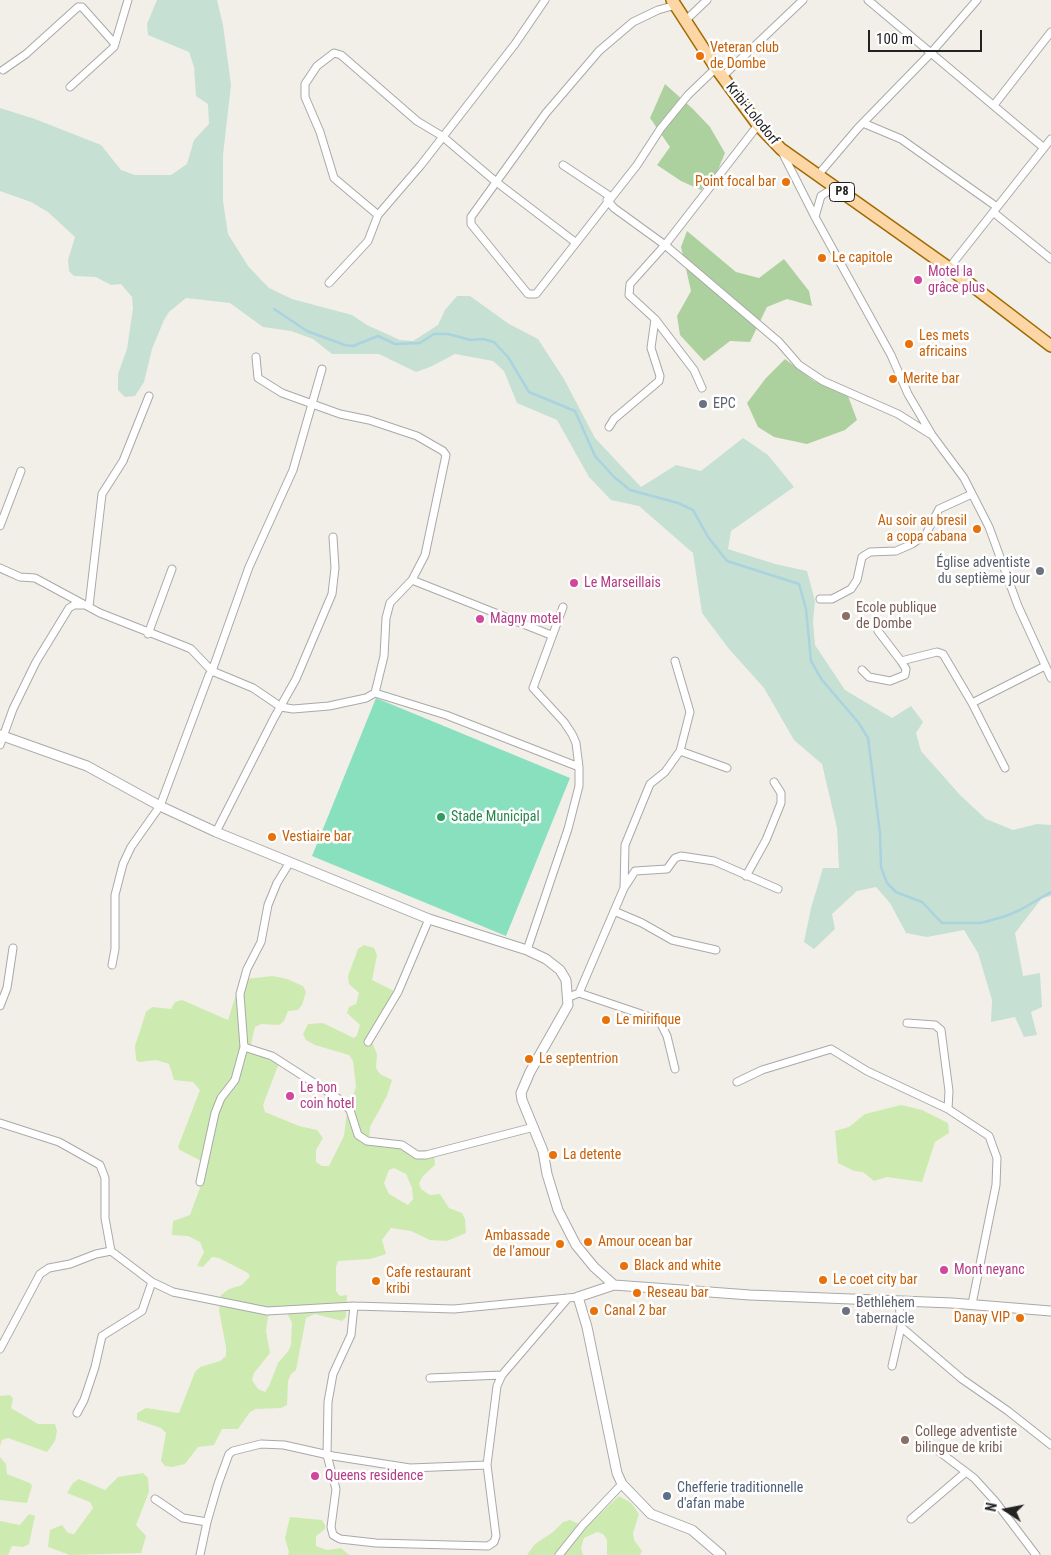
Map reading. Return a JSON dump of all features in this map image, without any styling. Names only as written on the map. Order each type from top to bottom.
[{"type":"main road","name":"Kribi-Lolodorf","points":[[674,3],[719,72],[758,126],[781,149],[949,268],[1050,343]]},
{"type":"street","points":[[70,87],[110,51],[115,44],[128,0]]},
{"type":"street","points":[[329,283],[368,241],[378,215],[515,44],[545,0]]},
{"type":"street","points":[[686,20],[707,0]]},
{"type":"street","points":[[674,3],[634,22],[599,50],[546,113],[495,182],[470,220],[528,294],[536,294],[637,165],[661,128],[688,95],[719,72],[803,0]]},
{"type":"street","points":[[868,0],[1044,148]]},
{"type":"street","points":[[818,175],[863,123],[930,54],[975,1]]},
{"type":"street","points":[[3,70],[26,54],[78,6],[82,7],[115,44]]},
{"type":"street","points":[[994,104],[1051,32]]},
{"type":"street","points":[[378,215],[334,178],[320,132],[304,90],[317,66],[334,53],[341,55],[418,121],[442,136],[495,182],[575,242]]},
{"type":"street","points":[[863,123],[901,139],[995,210],[1051,259]]},
{"type":"street","points":[[702,388],[694,370],[655,319],[629,295],[628,290],[630,284],[665,245],[758,126]]},
{"type":"street","points":[[949,268],[1051,139]]},
{"type":"street","points":[[781,149],[815,217],[892,355],[908,394],[932,435],[964,478],[989,527],[1018,606],[1051,678]]},
{"type":"street","points":[[563,165],[609,199],[614,208],[665,245],[779,342],[799,365],[823,381],[898,414],[932,435]]},
{"type":"street","points":[[815,217],[821,196],[835,187]]},
{"type":"street","points":[[608,427],[614,419],[658,380],[659,370],[651,348],[655,319]]},
{"type":"street","points":[[0,568],[20,577],[35,578],[88,606],[148,634],[191,649],[212,670],[253,688],[281,707],[293,709],[329,706],[366,698],[375,692],[384,656],[386,618],[390,603],[412,580],[426,555],[435,500],[446,455],[443,451],[417,436],[282,393],[262,382],[257,374],[256,357]]},
{"type":"street","points":[[112,965],[115,949],[115,895],[123,864],[131,847],[160,806],[212,670],[248,567],[293,470],[322,369]]},
{"type":"street","points":[[88,606],[102,494],[123,460],[149,396]]},
{"type":"street","points":[[0,526],[21,471]]},
{"type":"street","points":[[820,599],[832,599],[851,589],[857,580],[862,557],[870,552],[896,551],[912,544],[926,534],[939,509],[972,494]]},
{"type":"street","points":[[216,832],[296,679],[332,594],[334,568],[333,536]]},
{"type":"street","points":[[148,634],[172,569]]},
{"type":"street","points":[[412,580],[551,635]]},
{"type":"street","points":[[88,606],[74,605],[69,608],[36,662],[1,739],[87,766],[160,806],[216,832],[429,920],[527,950],[546,959],[560,970],[566,980],[569,997],[568,1005],[530,1072],[521,1093],[522,1100],[543,1151],[547,1174],[558,1210],[576,1245],[594,1267],[614,1285]]},
{"type":"street","points":[[527,950],[568,830],[579,786],[576,743],[572,734],[564,722],[533,688],[562,607]]},
{"type":"street","points":[[862,670],[869,677],[890,681],[905,675],[906,670],[901,661],[878,631]]},
{"type":"street","points":[[901,661],[940,652],[943,654],[972,703],[1005,768]]},
{"type":"street","points":[[624,888],[625,845],[649,786],[665,772],[680,751],[690,712],[674,661]]},
{"type":"street","points":[[972,703],[1045,666]]},
{"type":"street","points":[[375,692],[446,715],[579,767]]},
{"type":"street","points":[[680,751],[728,768]]},
{"type":"street","points":[[746,876],[766,840],[781,804],[781,794],[774,782]]},
{"type":"street","points":[[569,997],[580,992],[624,888],[635,871],[668,869],[675,858],[680,856],[714,862],[778,889]]},
{"type":"street","points":[[200,1182],[215,1113],[221,1098],[234,1080],[244,1047],[240,994],[248,969],[260,942],[268,905],[277,883],[290,862]]},
{"type":"street","points":[[614,911],[642,923],[672,940],[716,950]]},
{"type":"street","points":[[368,1042],[398,992],[429,920]]},
{"type":"street","points":[[0,1006],[7,988],[13,948]]},
{"type":"street","points":[[580,992],[659,1020],[667,1036],[675,1069]]},
{"type":"street","points":[[907,1023],[935,1024],[941,1030],[949,1090],[948,1109]]},
{"type":"street","points":[[244,1047],[272,1056],[339,1099],[350,1110],[358,1135],[367,1142],[402,1145],[418,1155],[426,1155],[534,1127]]},
{"type":"street","points":[[737,1082],[762,1070],[831,1049],[866,1071],[948,1109],[989,1136],[997,1158],[996,1186],[972,1304]]},
{"type":"street","points":[[0,1132],[2,1124],[59,1142],[100,1165],[105,1178],[105,1224],[111,1251],[152,1282],[173,1292],[255,1310],[354,1306],[454,1309],[573,1297],[614,1285],[750,1295],[972,1304],[1051,1311]]},
{"type":"street","points":[[0,1349],[40,1274],[48,1268],[70,1264],[96,1254],[111,1251]]},
{"type":"street","points":[[77,1413],[95,1367],[102,1336],[142,1311],[152,1282]]},
{"type":"street","points":[[354,1306],[347,1345],[333,1374],[328,1402],[328,1455],[336,1489],[331,1527],[333,1535],[340,1539],[403,1545],[488,1546],[494,1542],[496,1536],[487,1465],[497,1386],[502,1375],[573,1297]]},
{"type":"street","points":[[573,1297],[587,1328],[617,1473],[622,1484],[651,1514],[692,1530],[721,1555]]},
{"type":"street","points":[[892,1366],[901,1327],[899,1302]]},
{"type":"street","points":[[901,1327],[981,1394],[1008,1411],[1051,1445]]},
{"type":"street","points":[[430,1378],[502,1375]]},
{"type":"street","points":[[200,1555],[206,1522],[230,1452],[261,1444],[284,1445],[328,1455],[410,1468],[487,1465]]},
{"type":"street","points":[[937,1450],[966,1472],[995,1501],[1036,1555]]},
{"type":"street","points":[[911,1519],[966,1472]]},
{"type":"street","points":[[559,1555],[583,1525],[622,1484]]},
{"type":"street","points":[[155,1499],[184,1518],[206,1522]]},
{"type":"green space","points":[[157,0],[217,0],[223,25],[231,85],[223,155],[223,201],[228,234],[248,266],[269,288],[292,299],[352,315],[367,325],[400,340],[413,341],[438,325],[445,310],[457,296],[470,296],[509,324],[538,339],[564,379],[595,438],[641,487],[676,465],[701,471],[743,438],[768,455],[794,487],[731,531],[728,549],[775,564],[807,571],[815,601],[813,621],[815,645],[845,690],[892,718],[911,706],[923,722],[916,733],[921,751],[961,796],[986,819],[1013,830],[1037,824],[1051,825],[1051,896],[1042,898],[1015,933],[1023,976],[1040,973],[1042,1007],[1031,1012],[1037,1035],[1024,1037],[1015,1017],[991,1022],[992,1000],[978,953],[964,930],[927,937],[906,933],[890,903],[876,887],[857,891],[832,914],[835,929],[814,949],[804,942],[811,908],[823,868],[839,868],[837,828],[822,764],[794,740],[764,688],[729,649],[702,613],[693,553],[639,506],[611,500],[589,477],[557,420],[517,403],[504,371],[493,361],[455,354],[416,372],[379,354],[332,354],[313,339],[291,331],[263,327],[230,303],[186,298],[169,312],[164,320],[152,349],[144,382],[135,396],[125,397],[118,390],[118,374],[127,349],[133,308],[132,297],[121,284],[111,285],[96,277],[74,276],[69,271],[68,260],[75,237],[48,212],[31,202],[0,191],[0,108],[35,119],[101,145],[121,170],[135,175],[171,175],[187,164],[194,140],[209,124],[208,104],[196,96],[194,67],[189,52],[148,35],[147,24]]},
{"type":"green space","points":[[665,84],[710,127],[725,153],[717,172],[701,190],[681,181],[657,165],[670,147],[650,118]]},
{"type":"green space","points":[[687,231],[736,272],[759,278],[784,259],[809,291],[812,306],[787,299],[767,307],[750,342],[730,341],[704,361],[680,335],[677,316],[691,291],[681,247]]},
{"type":"green space","points":[[785,359],[814,381],[848,396],[857,420],[845,430],[807,444],[774,437],[758,427],[747,403],[766,378]]},
{"type":"green space","name":"Stade Municipal","points":[[376,698],[570,778],[506,936],[312,856]]},
{"type":"green space","points":[[364,945],[374,948],[377,955],[372,980],[396,992],[371,1040],[377,1054],[376,1068],[380,1074],[392,1080],[387,1096],[370,1127],[369,1144],[402,1146],[414,1151],[428,1150],[434,1153],[435,1165],[423,1176],[419,1183],[421,1189],[430,1195],[440,1194],[449,1208],[462,1213],[465,1219],[466,1233],[447,1241],[430,1240],[411,1231],[391,1228],[382,1240],[386,1254],[370,1259],[338,1261],[336,1267],[336,1291],[340,1296],[347,1295],[346,1317],[342,1321],[315,1314],[306,1318],[296,1370],[291,1374],[288,1381],[287,1405],[281,1408],[256,1409],[250,1412],[238,1429],[222,1429],[214,1445],[198,1447],[185,1464],[172,1467],[165,1466],[161,1461],[166,1433],[161,1428],[137,1420],[137,1413],[146,1408],[179,1413],[195,1372],[200,1367],[220,1361],[226,1356],[219,1310],[221,1295],[229,1289],[242,1285],[250,1276],[248,1273],[219,1258],[212,1257],[203,1267],[197,1266],[204,1252],[200,1242],[188,1236],[172,1235],[173,1221],[190,1215],[202,1182],[203,1162],[180,1150],[178,1147],[200,1090],[193,1082],[174,1080],[169,1064],[156,1060],[139,1062],[136,1060],[135,1046],[146,1012],[152,1007],[171,1009],[175,1002],[182,1000],[228,1020],[238,988],[245,979],[273,976],[287,979],[303,986],[306,992],[302,1005],[298,1010],[288,1011],[284,1021],[279,1025],[261,1024],[255,1027],[251,1044],[260,1054],[279,1063],[263,1105],[265,1112],[299,1126],[317,1130],[323,1138],[316,1150],[316,1162],[322,1166],[329,1166],[344,1136],[347,1111],[356,1087],[353,1061],[349,1055],[315,1045],[306,1040],[303,1034],[308,1024],[323,1023],[354,1038],[357,1035],[360,1025],[347,1013],[349,1007],[356,1004],[359,993],[349,984],[348,976],[358,949]],"holes":[[[394,1168],[406,1174],[412,1188],[413,1199],[408,1205],[389,1194],[384,1183],[389,1170]],[[273,1312],[287,1313],[292,1323],[291,1344],[289,1350],[278,1363],[265,1392],[258,1389],[252,1380],[254,1373],[270,1353],[266,1331],[268,1317]]]},
{"type":"green space","points":[[901,1105],[922,1110],[948,1123],[949,1133],[935,1142],[922,1182],[887,1177],[874,1181],[863,1172],[854,1171],[838,1163],[835,1131],[849,1127],[865,1114]]},
{"type":"green space","points":[[10,1395],[13,1398],[11,1408],[38,1424],[55,1424],[57,1431],[55,1441],[47,1452],[8,1438],[2,1440],[0,1446],[0,1396]]},
{"type":"green space","points":[[0,1457],[6,1464],[7,1474],[30,1483],[32,1486],[27,1503],[0,1500]]},
{"type":"green space","points":[[143,1473],[148,1478],[149,1492],[136,1525],[146,1536],[141,1553],[70,1555],[48,1547],[50,1530],[62,1525],[68,1533],[74,1534],[93,1508],[90,1502],[67,1493],[73,1483],[79,1479],[105,1490],[118,1477]]},
{"type":"green space","points":[[619,1496],[631,1503],[639,1514],[633,1533],[634,1540],[642,1551],[640,1555],[607,1555],[607,1540],[603,1534],[597,1532],[584,1538],[581,1548],[583,1555],[527,1555],[535,1544],[553,1532],[563,1522],[570,1520],[586,1527]]},
{"type":"green space","points":[[29,1514],[35,1516],[29,1544],[23,1547],[12,1546],[8,1555],[0,1555],[0,1521],[20,1525]]},
{"type":"green space","points":[[290,1517],[322,1520],[325,1529],[316,1536],[316,1546],[327,1550],[341,1548],[349,1555],[288,1555],[289,1552],[285,1538]]},
{"type":"waterway","points":[[274,309],[307,331],[345,345],[353,346],[378,336],[395,344],[420,343],[434,334],[448,334],[471,340],[483,339],[494,342],[508,357],[529,392],[575,411],[595,456],[614,477],[630,490],[678,503],[693,510],[708,537],[727,561],[799,584],[806,609],[811,661],[822,680],[858,722],[868,738],[880,833],[881,867],[887,883],[896,892],[922,902],[942,923],[981,923],[1006,916],[1051,892]]},
{"type":"place","name":"Veteran club de Dombe","points":[[700,56]]},
{"type":"place","name":"Point focal bar","points":[[786,182]]},
{"type":"place","name":"Le capitole","points":[[822,258]]},
{"type":"place","name":"Motel la grâce plus","points":[[918,280]]},
{"type":"place","name":"Les mets africains","points":[[909,344]]},
{"type":"place","name":"Merite bar","points":[[893,379]]},
{"type":"place","name":"EPC","points":[[703,404]]},
{"type":"place","name":"Au soir au bresil a copa cabana","points":[[977,529]]},
{"type":"place","name":"Église adventiste du septième jour","points":[[1040,571]]},
{"type":"place","name":"Le Marseillais","points":[[574,583]]},
{"type":"place","name":"Ecole publique de Dombe","points":[[846,616]]},
{"type":"place","name":"Magny motel","points":[[480,619]]},
{"type":"place","name":"Stade Municipal","points":[[441,817]]},
{"type":"place","name":"Vestiaire bar","points":[[272,837]]},
{"type":"place","name":"Le mirifique","points":[[606,1020]]},
{"type":"place","name":"Le septentrion","points":[[529,1059]]},
{"type":"place","name":"Le bon coin hotel","points":[[290,1096]]},
{"type":"place","name":"La detente","points":[[553,1155]]},
{"type":"place","name":"Amour ocean bar","points":[[588,1242]]},
{"type":"place","name":"Ambassade de l'amour","points":[[560,1244]]},
{"type":"place","name":"Black and white","points":[[624,1266]]},
{"type":"place","name":"Mont neyanc","points":[[944,1270]]},
{"type":"place","name":"Le coet city bar","points":[[823,1280]]},
{"type":"place","name":"Cafe restaurant kribi","points":[[376,1281]]},
{"type":"place","name":"Reseau bar","points":[[637,1293]]},
{"type":"place","name":"Canal 2 bar","points":[[594,1311]]},
{"type":"place","name":"Bethlehem tabernacle","points":[[846,1311]]},
{"type":"place","name":"Danay VIP","points":[[1020,1318]]},
{"type":"place","name":"College adventiste bilingue de kribi","points":[[905,1440]]},
{"type":"place","name":"Queens residence","points":[[315,1476]]},
{"type":"place","name":"Chefferie traditionnelle d'afan mabe","points":[[667,1496]]}]
